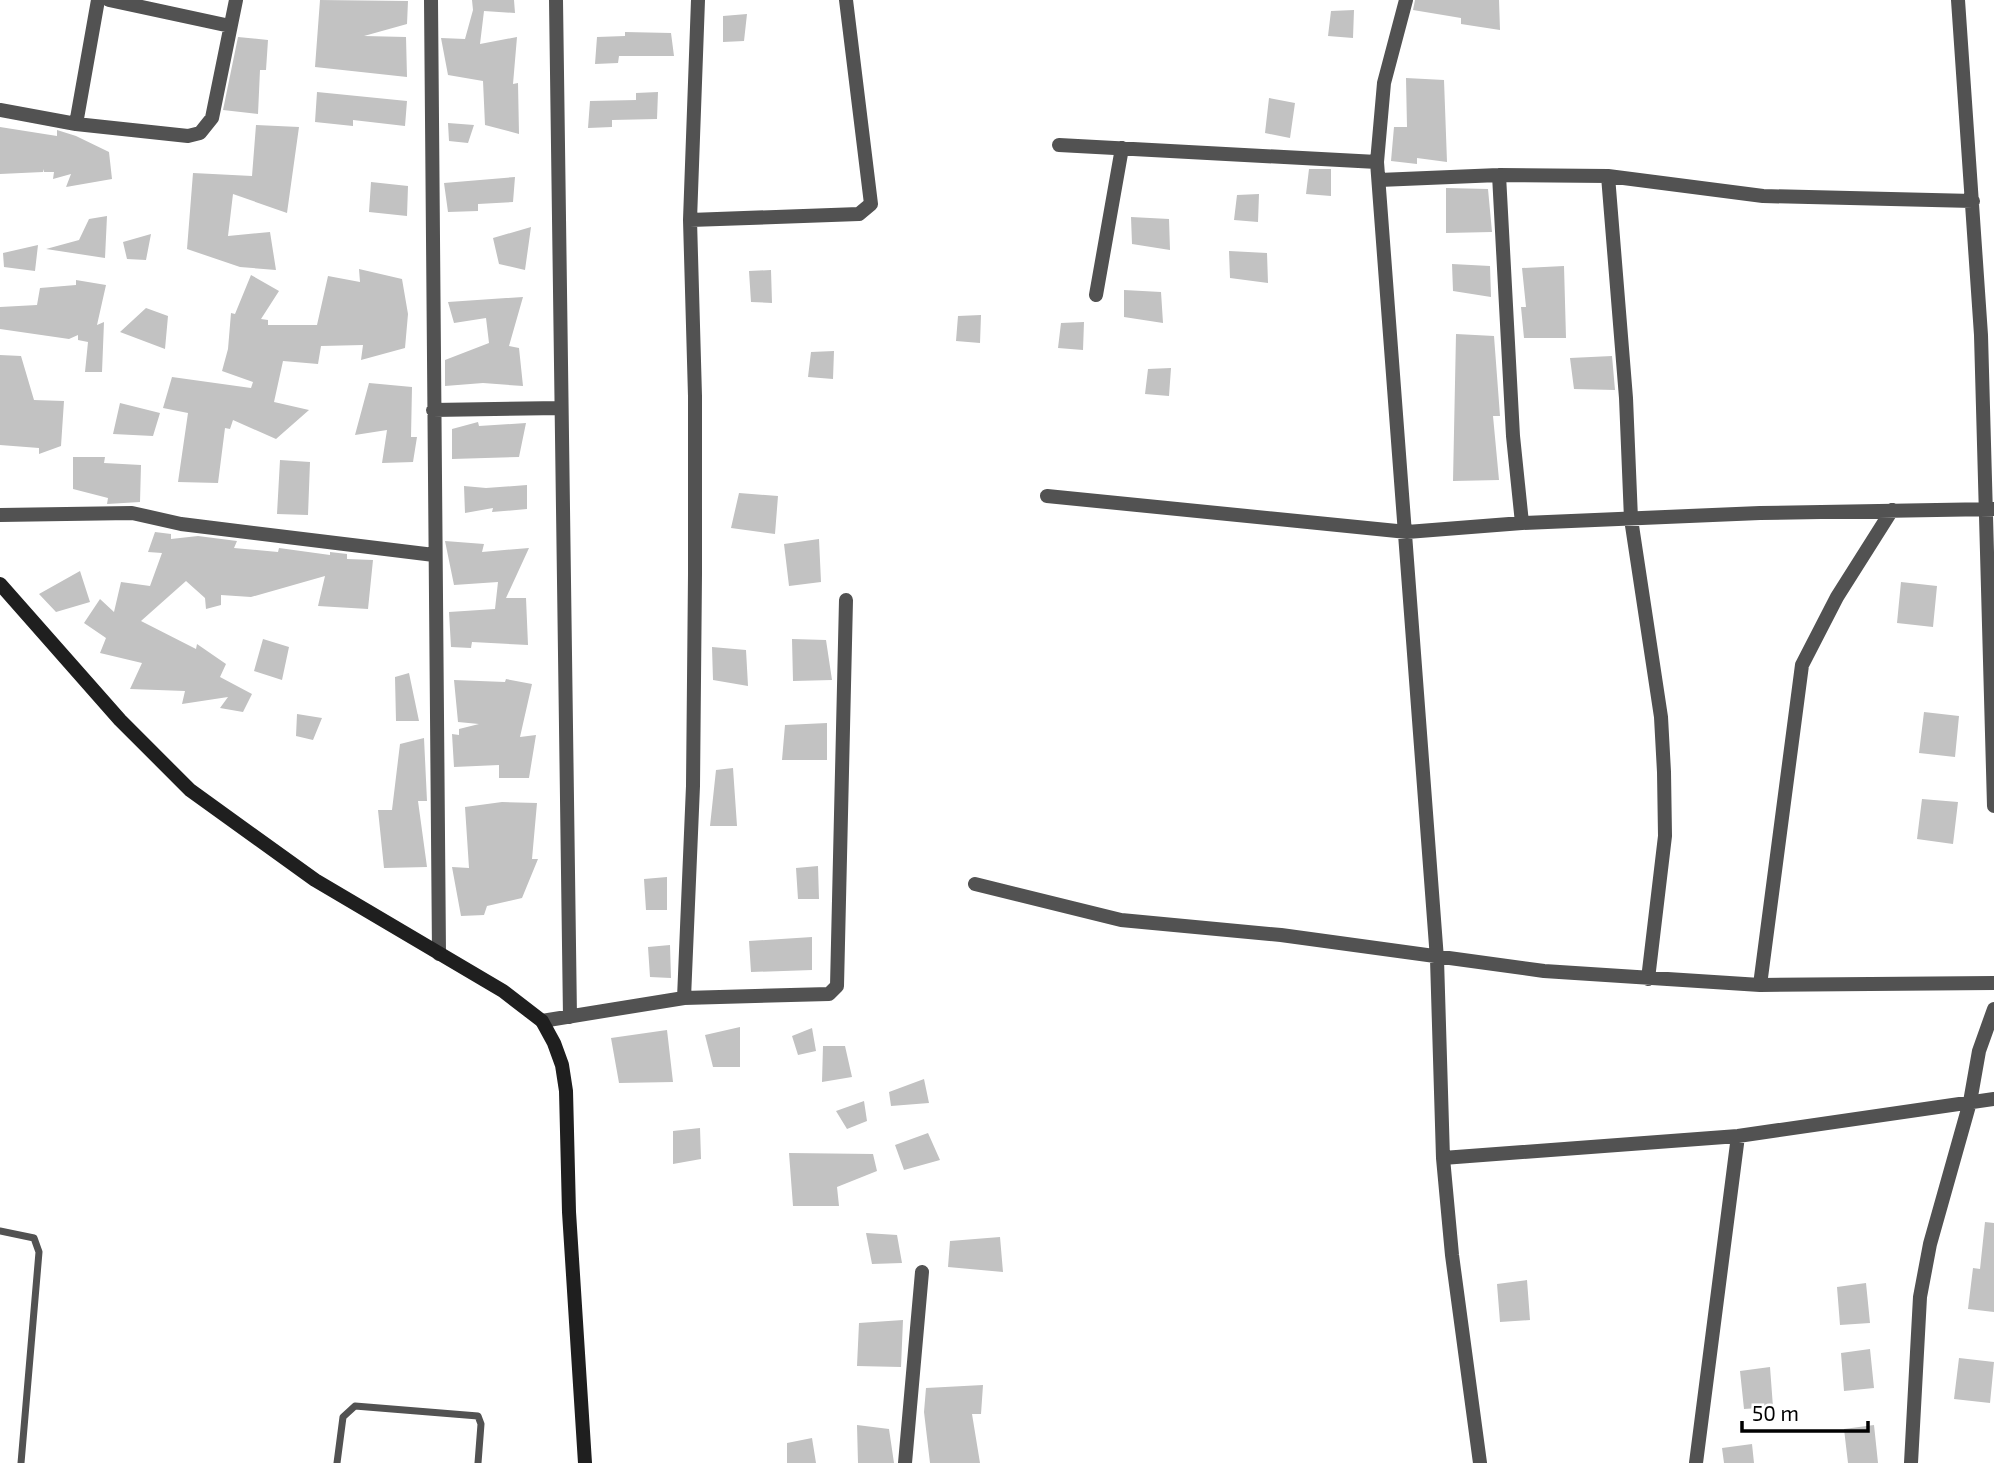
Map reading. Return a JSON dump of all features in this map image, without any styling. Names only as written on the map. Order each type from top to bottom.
[{"type":"main road","points":[[0,584],[120,720],[190,790],[315,880],[503,991],[542,1021],[562,1065],[566,1091],[569,1212],[585,1463]]},
{"type":"street","points":[[76,124],[98,0]]},
{"type":"street","points":[[109,0],[230,26]]},
{"type":"street","points":[[0,110],[76,124],[188,136],[200,133],[212,118],[236,0]]},
{"type":"street","points":[[431,0],[439,954]]},
{"type":"street","points":[[556,0],[570,1017]]},
{"type":"street","points":[[684,998],[692,786],[695,587],[695,396],[690,220],[698,0]]},
{"type":"street","points":[[690,220],[859,214],[871,204],[846,0]]},
{"type":"street","points":[[1406,0],[1384,83],[1377,162],[1408,532],[1437,959],[1443,1158],[1452,1255],[1480,1463]]},
{"type":"street","points":[[1958,0],[1991,509],[1994,806]]},
{"type":"street","points":[[1059,145],[1377,162]]},
{"type":"street","points":[[1096,295],[1122,148]]},
{"type":"street","points":[[1379,180],[1499,175],[1608,176],[1763,196],[1973,201]]},
{"type":"street","points":[[1499,175],[1513,436],[1522,523]]},
{"type":"street","points":[[1608,176],[1625,384],[1631,519],[1661,716],[1664,772],[1665,835],[1648,979]]},
{"type":"street","points":[[433,410],[561,408]]},
{"type":"street","points":[[1047,496],[1408,532],[1522,523],[1991,509]]},
{"type":"street","points":[[1760,985],[1802,665],[1837,597],[1892,510]]},
{"type":"street","points":[[0,515],[132,513],[191,525],[434,555]]},
{"type":"street","points":[[542,1021],[684,998],[829,994],[837,986],[846,600]]},
{"type":"street","points":[[975,884],[1121,920],[1281,935],[1437,959],[1648,979],[1760,985],[1994,984]]},
{"type":"street","points":[[1911,1463],[1920,1297],[1930,1244],[1970,1102],[1979,1051],[1994,1009]]},
{"type":"street","points":[[1443,1158],[1738,1136],[1994,1099]]},
{"type":"street","points":[[1696,1463],[1738,1136]]},
{"type":"street","points":[[905,1463],[922,1272]]},
{"type":"lane","points":[[0,1231],[34,1238],[39,1252],[21,1463]]},
{"type":"lane","points":[[337,1463],[343,1417],[355,1406],[478,1416],[481,1423],[478,1463]]},
{"type":"building","points":[[320,0],[408,1],[407,24],[364,36],[406,37],[407,77],[315,67]]},
{"type":"building","points":[[472,0],[514,0],[515,13],[484,11],[480,44],[517,37],[513,84],[518,83],[519,134],[485,125],[483,81],[448,75],[441,38],[465,39],[473,10]]},
{"type":"building","points":[[1415,0],[1499,0],[1500,30],[1461,24],[1461,18],[1413,10]]},
{"type":"building","points":[[1354,10],[1353,38],[1328,36],[1331,11]]},
{"type":"building","points":[[747,14],[744,41],[723,42],[723,16]]},
{"type":"building","points":[[625,32],[671,33],[674,56],[619,56],[618,63],[595,64],[597,37],[625,36]]},
{"type":"building","points":[[238,37],[268,40],[266,70],[260,70],[258,114],[223,110]]},
{"type":"building","points":[[1406,78],[1444,80],[1447,162],[1417,158],[1417,164],[1391,161],[1394,127],[1407,127]]},
{"type":"building","points":[[317,92],[407,101],[405,126],[353,120],[353,126],[315,122]]},
{"type":"building","points":[[658,92],[657,119],[612,120],[612,127],[588,128],[590,101],[636,100],[636,93]]},
{"type":"building","points":[[1269,98],[1295,103],[1290,138],[1265,133]]},
{"type":"building","points":[[448,123],[474,125],[468,143],[449,141]]},
{"type":"building","points":[[256,125],[299,127],[287,213],[233,194],[228,236],[270,232],[276,270],[240,267],[187,249],[193,173],[252,176]]},
{"type":"building","points":[[0,127],[57,136],[57,130],[76,136],[109,152],[112,179],[66,187],[71,174],[53,179],[54,172],[44,172],[44,169],[43,172],[0,174]]},
{"type":"building","points":[[1309,169],[1331,169],[1331,196],[1306,194]]},
{"type":"building","points":[[515,177],[513,202],[478,204],[478,211],[448,212],[444,183]]},
{"type":"building","points":[[371,182],[408,186],[407,216],[369,212]]},
{"type":"building","points":[[1446,188],[1488,189],[1492,232],[1446,233]]},
{"type":"building","points":[[1259,194],[1258,222],[1234,220],[1237,195]]},
{"type":"building","points":[[107,216],[105,258],[46,249],[79,240],[89,219]]},
{"type":"building","points":[[1131,217],[1169,219],[1170,250],[1132,244]]},
{"type":"building","points":[[531,227],[525,270],[499,264],[493,238]]},
{"type":"building","points":[[151,234],[146,260],[127,259],[123,242]]},
{"type":"building","points":[[38,245],[35,271],[4,267],[3,253]]},
{"type":"building","points":[[1229,251],[1267,253],[1268,283],[1230,278]]},
{"type":"building","points":[[1452,264],[1490,266],[1491,297],[1453,291]]},
{"type":"building","points":[[1564,266],[1566,338],[1524,338],[1521,307],[1526,307],[1522,268]]},
{"type":"building","points":[[359,269],[402,279],[408,314],[405,348],[361,360],[363,345],[321,346],[318,364],[283,361],[274,402],[309,410],[276,439],[233,420],[230,429],[225,428],[218,483],[178,482],[188,413],[163,408],[172,377],[251,388],[253,382],[222,371],[228,349],[231,313],[235,314],[251,275],[279,291],[261,319],[268,320],[268,325],[317,325],[328,276],[360,282]]},
{"type":"building","points":[[771,270],[772,303],[751,302],[749,271]]},
{"type":"building","points":[[76,280],[106,285],[97,325],[104,322],[102,372],[85,372],[88,342],[78,340],[78,335],[69,339],[0,329],[0,307],[37,305],[40,288],[76,285]]},
{"type":"building","points":[[1124,290],[1161,292],[1163,323],[1124,317]]},
{"type":"building","points":[[523,297],[509,346],[519,348],[523,386],[483,383],[445,386],[445,360],[489,343],[486,318],[454,323],[448,302]]},
{"type":"building","points":[[146,308],[168,316],[165,349],[120,332]]},
{"type":"building","points":[[981,315],[980,343],[956,341],[958,316]]},
{"type":"building","points":[[1084,322],[1083,350],[1058,348],[1061,323]]},
{"type":"building","points":[[1456,334],[1494,336],[1500,416],[1493,416],[1499,480],[1453,481]]},
{"type":"building","points":[[834,351],[833,379],[808,377],[811,352]]},
{"type":"building","points":[[0,355],[21,356],[34,400],[64,401],[61,446],[39,454],[39,448],[0,445]]},
{"type":"building","points":[[1612,356],[1615,390],[1574,389],[1570,358]]},
{"type":"building","points":[[1171,368],[1169,396],[1145,394],[1148,369]]},
{"type":"building","points":[[369,383],[412,387],[411,437],[417,437],[413,462],[382,463],[387,430],[355,435]]},
{"type":"building","points":[[120,403],[160,413],[153,436],[113,434]]},
{"type":"building","points":[[478,422],[479,426],[526,423],[519,457],[452,459],[452,429]]},
{"type":"building","points":[[73,457],[105,457],[104,463],[141,465],[140,502],[107,504],[108,498],[73,489]]},
{"type":"building","points":[[280,460],[310,462],[308,515],[277,514]]},
{"type":"building","points":[[527,485],[527,509],[492,512],[493,508],[465,513],[464,486],[486,488]]},
{"type":"building","points":[[739,493],[778,496],[775,534],[731,528]]},
{"type":"building","points":[[155,532],[171,534],[171,539],[198,536],[237,541],[234,548],[278,552],[279,548],[330,555],[330,552],[347,554],[347,559],[373,560],[368,609],[318,606],[325,576],[251,597],[221,595],[221,605],[206,609],[205,598],[186,581],[141,621],[196,649],[197,644],[226,664],[220,677],[252,694],[243,712],[220,708],[228,697],[182,704],[185,691],[130,689],[142,663],[100,653],[106,638],[84,623],[100,599],[114,612],[121,582],[150,586],[162,553],[148,552]]},
{"type":"building","points":[[819,539],[821,582],[789,586],[784,544]]},
{"type":"building","points":[[445,541],[484,544],[482,552],[529,548],[506,598],[526,598],[528,645],[472,642],[471,648],[451,647],[449,612],[495,609],[498,582],[454,585]]},
{"type":"building","points":[[80,571],[90,602],[56,612],[39,594]]},
{"type":"building","points":[[1901,582],[1937,586],[1933,627],[1897,623]]},
{"type":"building","points":[[263,639],[289,647],[282,680],[254,671]]},
{"type":"building","points":[[792,639],[826,640],[832,680],[793,681]]},
{"type":"building","points":[[712,647],[746,650],[748,686],[713,680]]},
{"type":"building","points":[[409,673],[419,721],[396,721],[395,677]]},
{"type":"building","points":[[506,679],[532,684],[520,737],[536,735],[529,778],[499,778],[499,765],[454,767],[452,734],[459,735],[459,729],[479,724],[458,722],[454,680],[505,682]]},
{"type":"building","points":[[1924,712],[1959,716],[1955,757],[1919,753]]},
{"type":"building","points":[[297,714],[322,718],[313,740],[296,736]]},
{"type":"building","points":[[827,723],[827,760],[782,760],[785,725]]},
{"type":"building","points":[[424,738],[427,801],[418,801],[427,867],[384,868],[378,810],[392,810],[400,744]]},
{"type":"building","points":[[733,768],[737,826],[710,826],[716,770]]},
{"type":"building","points":[[1922,799],[1958,802],[1953,844],[1917,839]]},
{"type":"building","points":[[502,802],[537,803],[532,859],[538,859],[522,898],[487,906],[484,915],[461,916],[452,867],[469,868],[465,807]]},
{"type":"building","points":[[818,866],[819,899],[798,899],[796,868]]},
{"type":"building","points":[[667,877],[667,910],[646,910],[644,879]]},
{"type":"building","points":[[812,937],[812,970],[751,972],[749,941]]},
{"type":"building","points":[[670,945],[671,978],[650,977],[648,947]]},
{"type":"building","points":[[740,1027],[740,1067],[713,1067],[705,1035]]},
{"type":"building","points":[[812,1028],[816,1051],[798,1055],[792,1036]]},
{"type":"building","points":[[667,1030],[673,1082],[619,1083],[611,1038]]},
{"type":"building","points":[[823,1046],[845,1046],[852,1077],[822,1082]]},
{"type":"building","points":[[924,1079],[929,1103],[891,1106],[889,1092]]},
{"type":"building","points":[[864,1101],[867,1121],[847,1129],[836,1111]]},
{"type":"building","points":[[700,1128],[701,1159],[673,1164],[673,1131]]},
{"type":"building","points":[[928,1133],[940,1160],[904,1170],[895,1145]]},
{"type":"building","points":[[789,1153],[873,1154],[877,1171],[837,1187],[839,1206],[793,1206]]},
{"type":"building","points":[[1985,1222],[1994,1223],[1994,1312],[1968,1309],[1973,1268],[1980,1269]]},
{"type":"building","points":[[866,1233],[897,1235],[902,1263],[872,1264]]},
{"type":"building","points":[[1000,1237],[1003,1272],[948,1267],[950,1241]]},
{"type":"building","points":[[1527,1280],[1530,1320],[1500,1322],[1497,1284]]},
{"type":"building","points":[[1866,1283],[1870,1323],[1840,1325],[1837,1287]]},
{"type":"building","points":[[903,1320],[901,1367],[857,1366],[859,1323]]},
{"type":"building","points":[[1870,1349],[1874,1388],[1844,1391],[1841,1353]]},
{"type":"building","points":[[1959,1358],[1994,1362],[1990,1403],[1954,1399]]},
{"type":"building","points":[[1770,1367],[1773,1407],[1744,1409],[1740,1371]]},
{"type":"building","points":[[983,1385],[981,1414],[972,1414],[980,1463],[930,1463],[924,1412],[926,1388]]},
{"type":"building","points":[[857,1425],[889,1429],[894,1463],[858,1463]]},
{"type":"building","points":[[1874,1425],[1878,1463],[1848,1463],[1844,1429]]},
{"type":"building","points":[[812,1438],[816,1463],[787,1463],[787,1443]]},
{"type":"building","points":[[1752,1444],[1754,1463],[1724,1463],[1722,1448]]}]
